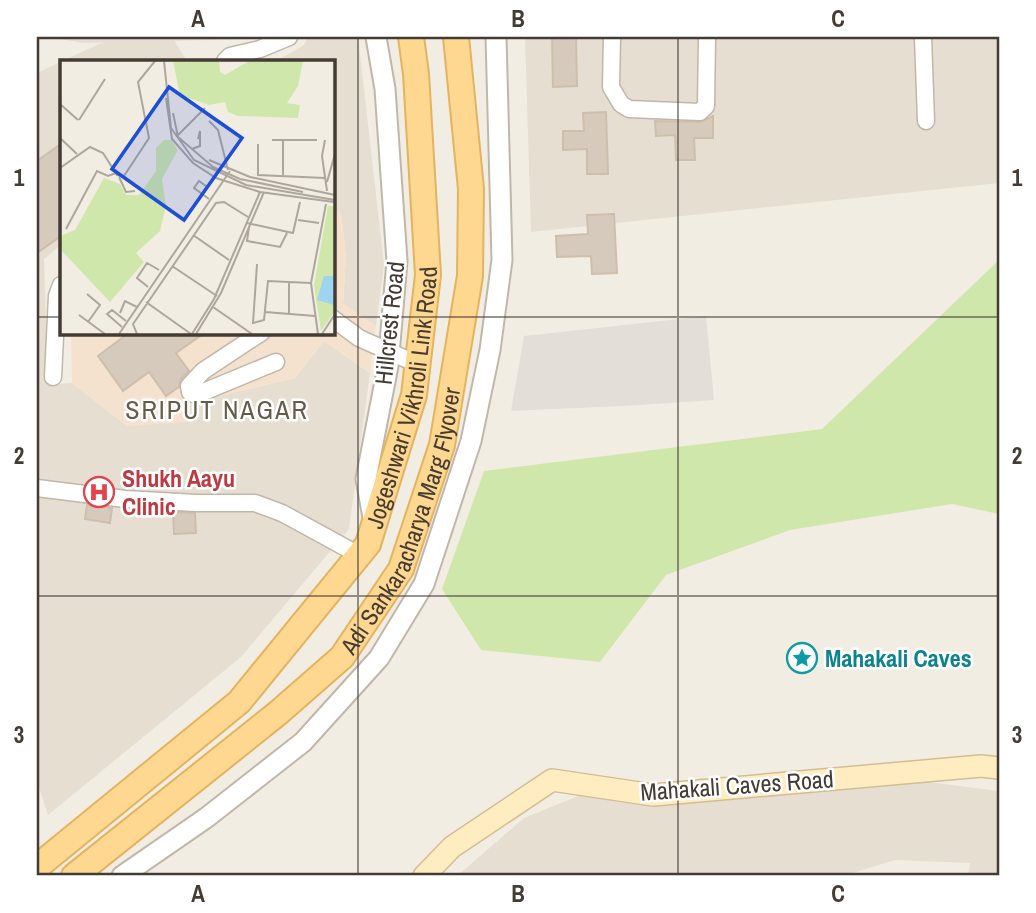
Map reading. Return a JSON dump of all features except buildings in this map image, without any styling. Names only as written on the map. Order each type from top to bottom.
[{"type":"main road","name":"Jogeshwari Vikhroli Link Road","points":[[37,867],[239,702],[368,544],[414,395],[428,275],[416,74],[411,37]]},
{"type":"main road","name":"Adi Sankaracharya Marg Flyover","points":[[74,876],[278,713],[342,657],[401,569],[442,445],[470,276],[471,189],[456,37]]},
{"type":"main road","name":"Mahakali Caves Road","points":[[424,876],[452,847],[552,780],[653,795],[981,766],[999,768]]},
{"type":"street","points":[[226,60],[289,37]]},
{"type":"street","name":"Hillcrest Road","points":[[374,524],[366,479],[388,366],[397,261],[385,89],[376,37]]},
{"type":"street","points":[[122,876],[206,818],[303,742],[379,658],[424,584],[471,442],[492,337],[502,260],[496,37]]},
{"type":"street","points":[[612,37],[611,88],[621,104],[629,109],[700,112],[706,106],[707,37]]},
{"type":"street","points":[[923,37],[926,121]]},
{"type":"street","points":[[53,377],[57,296],[60,288]]},
{"type":"street","points":[[334,319],[359,338],[417,364]]},
{"type":"street","points":[[259,334],[203,371],[189,386],[190,392],[196,395],[276,362]]},
{"type":"street","points":[[37,488],[125,499],[255,503],[282,513],[359,555]]},
{"type":"shaded area","points":[[50,37],[250,37],[251,39],[83,43]]},
{"type":"shaded area","points":[[114,37],[172,37],[186,60],[65,60]]},
{"type":"shaded area","points":[[308,37],[358,37],[384,264],[376,326],[343,304],[346,257],[341,213],[334,211],[334,60],[278,60],[304,45]]},
{"type":"shaded area","points":[[525,37],[999,37],[999,183],[531,232]]},
{"type":"shaded area","points":[[60,62],[60,246],[44,259],[48,384],[72,383],[127,426],[190,403],[295,378],[324,341],[370,373],[349,529],[241,657],[48,815],[37,781],[37,73]]},
{"type":"shaded area","points":[[334,210],[341,212],[346,257],[343,304],[376,326],[370,373],[324,341],[295,378],[190,403],[187,422],[127,426],[72,383],[71,334],[334,334]]},
{"type":"shaded area","points":[[706,316],[714,400],[511,411],[524,336]]},
{"type":"shaded area","points":[[840,771],[999,791],[999,876],[968,876],[970,863],[895,860],[843,876],[457,876],[524,818],[578,796],[720,801]]},
{"type":"green space","points":[[999,260],[999,514],[952,504],[790,530],[666,575],[600,662],[481,650],[442,589],[484,471],[822,429]]},
{"type":"place","name":"Shukh Aayu Clinic","points":[[99,492]]},
{"type":"place","name":"Mahakali Caves","points":[[802,658]]},
{"type":"district","name":"SRIPUT NAGAR","points":[[217,409]]}]
